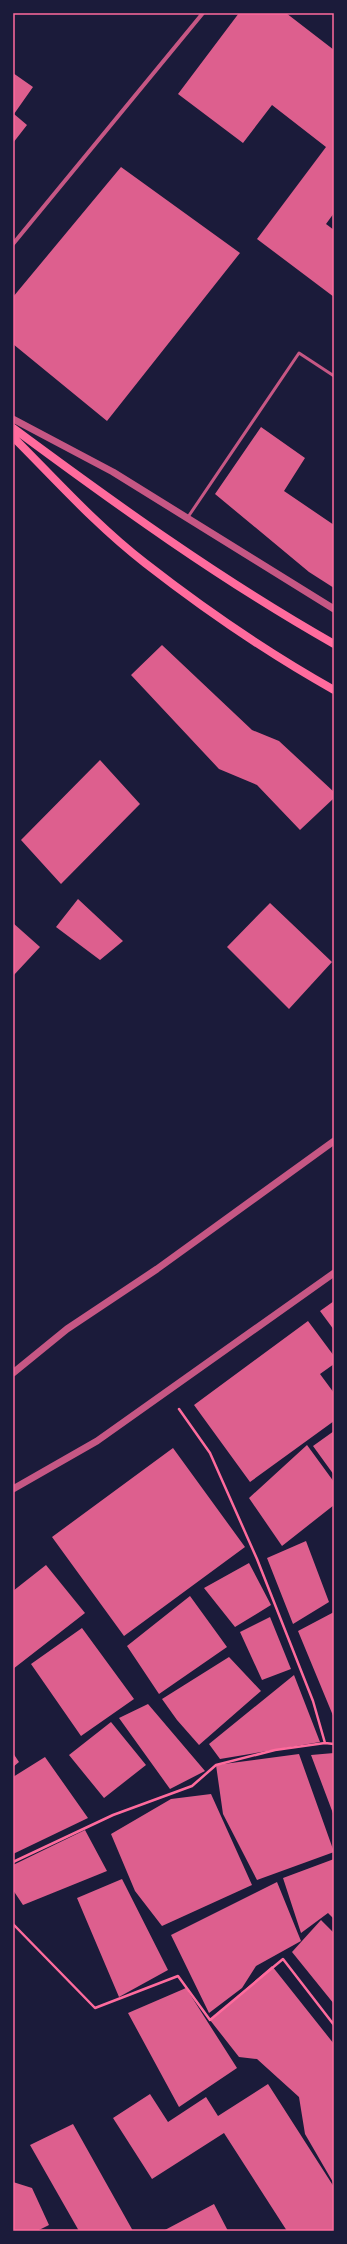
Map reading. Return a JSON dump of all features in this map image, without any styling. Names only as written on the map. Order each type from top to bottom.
[{"type":"main road","points":[[13,428],[134,518],[283,615],[334,644]]},
{"type":"main road","points":[[13,437],[90,514],[144,562],[295,668],[334,690]]},
{"type":"street","points":[[13,244],[203,13]]},
{"type":"street","points":[[13,419],[113,472],[188,517],[334,609]]},
{"type":"street","points":[[13,1373],[67,1329],[157,1269],[334,1141]]},
{"type":"street","points":[[13,1489],[97,1441],[334,1273]]},
{"type":"lane","points":[[188,517],[299,353],[334,376]]},
{"type":"path","points":[[167,1392],[210,1453],[313,1701],[325,1743]]},
{"type":"path","points":[[13,1862],[113,1815],[192,1786],[216,1764],[275,1750],[325,1743],[334,1744]]},
{"type":"path","points":[[13,1924],[95,2008],[178,1976],[210,2020],[283,1959],[334,2025]]},
{"type":"building","points":[[239,13],[286,13],[334,50],[334,213],[326,224],[334,230],[334,297],[257,239],[326,147],[272,105],[243,143],[178,94]]},
{"type":"building","points":[[13,73],[33,87],[14,114],[27,125],[13,143]]},
{"type":"building","points":[[121,167],[240,253],[107,421],[13,344],[13,297]]},
{"type":"building","points":[[261,427],[305,458],[284,491],[334,525],[334,588],[309,572],[215,494]]},
{"type":"building","points":[[162,645],[252,730],[279,741],[334,792],[334,798],[300,830],[257,785],[219,769],[131,675]]},
{"type":"building","points":[[100,760],[140,804],[61,884],[21,840]]},
{"type":"building","points":[[78,899],[123,941],[100,960],[56,927]]},
{"type":"building","points":[[270,903],[332,962],[289,1009],[227,947]]},
{"type":"building","points":[[13,923],[40,947],[13,976]]},
{"type":"building","points":[[334,1301],[334,1330],[320,1311]]},
{"type":"building","points":[[308,1321],[334,1356],[334,1364],[320,1374],[334,1393],[334,1421],[250,1482],[194,1405]]},
{"type":"building","points":[[334,1431],[334,1475],[313,1446]]},
{"type":"building","points":[[307,1445],[334,1482],[334,1505],[282,1546],[249,1498]]},
{"type":"building","points":[[173,1448],[245,1547],[124,1636],[52,1537]]},
{"type":"building","points":[[306,1541],[329,1602],[293,1624],[267,1558]]},
{"type":"building","points":[[249,1563],[271,1605],[235,1627],[204,1588]]},
{"type":"building","points":[[46,1565],[85,1613],[13,1669],[13,1591]]},
{"type":"building","points":[[190,1596],[227,1647],[159,1694],[127,1646]]},
{"type":"building","points":[[334,1612],[334,1718],[298,1631]]},
{"type":"building","points":[[270,1617],[291,1669],[262,1680],[240,1632]]},
{"type":"building","points":[[82,1628],[134,1699],[81,1736],[31,1664]]},
{"type":"building","points":[[229,1657],[261,1691],[199,1745],[177,1720],[162,1699]]},
{"type":"building","points":[[294,1675],[320,1742],[220,1759],[209,1744]]},
{"type":"building","points":[[148,1704],[205,1771],[170,1789],[119,1718]]},
{"type":"building","points":[[111,1722],[146,1765],[104,1798],[69,1755]]},
{"type":"building","points":[[13,1753],[19,1762],[13,1767]]},
{"type":"building","points":[[334,1753],[334,1816],[311,1755]]},
{"type":"building","points":[[299,1754],[334,1852],[257,1880],[223,1814],[216,1765]]},
{"type":"building","points":[[45,1757],[88,1818],[13,1854],[13,1777]]},
{"type":"building","points":[[211,1794],[252,1885],[162,1926],[135,1891],[111,1834],[171,1799]]},
{"type":"building","points":[[85,1830],[107,1871],[23,1905],[13,1890],[13,1865]]},
{"type":"building","points":[[334,1859],[334,1919],[328,1913],[301,1933],[283,1878]]},
{"type":"building","points":[[122,1879],[168,1970],[119,1997],[77,1898]]},
{"type":"building","points":[[277,1882],[301,1941],[256,1966],[242,1988],[209,2013],[171,1935]]},
{"type":"building","points":[[321,1920],[334,1933],[334,2004],[292,1952]]},
{"type":"building","points":[[272,1966],[334,2044],[334,2184],[305,2134],[299,2097],[257,2059],[239,2057],[210,2020]]},
{"type":"building","points":[[186,1988],[237,2068],[179,2107],[128,2013]]},
{"type":"building","points":[[268,2084],[334,2187],[334,2231],[287,2231],[224,2133],[152,2179],[113,2118],[150,2094],[168,2122],[206,2097],[218,2116]]},
{"type":"building","points":[[73,2124],[133,2231],[79,2231],[30,2145]]},
{"type":"building","points":[[13,2182],[32,2188],[49,2225],[37,2231],[13,2231]]},
{"type":"building","points":[[214,2204],[228,2231],[163,2231]]}]
